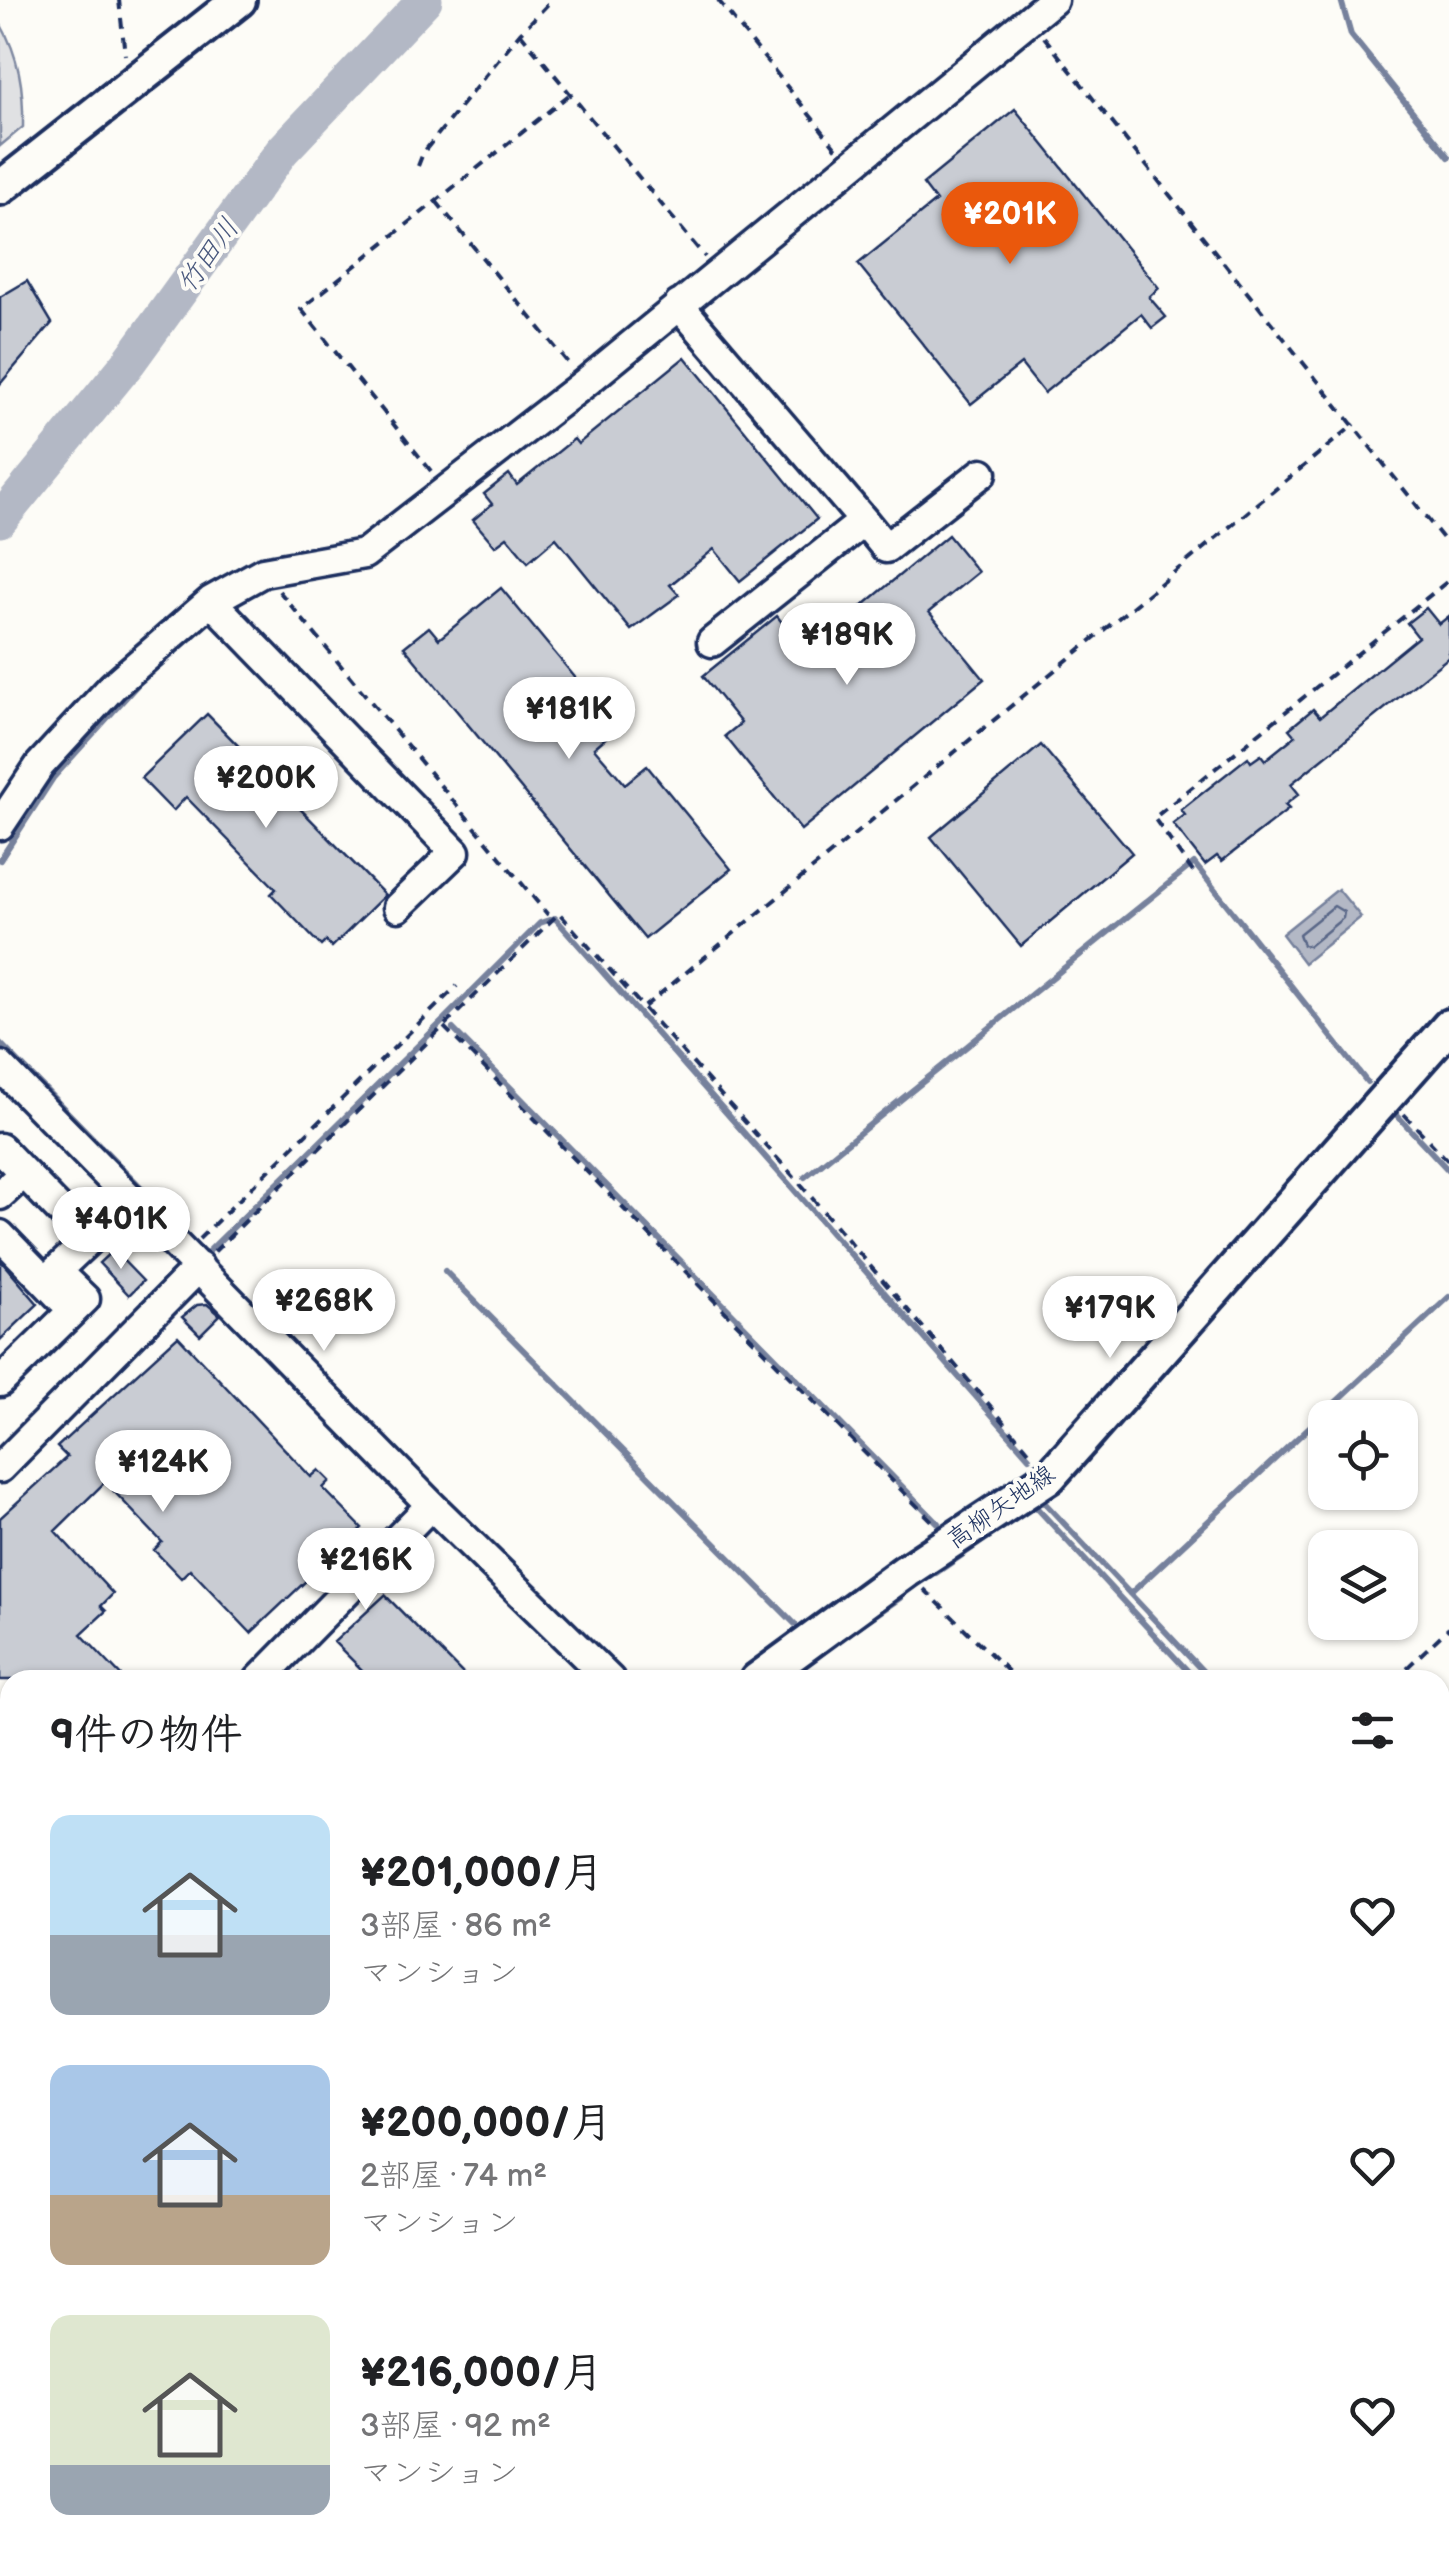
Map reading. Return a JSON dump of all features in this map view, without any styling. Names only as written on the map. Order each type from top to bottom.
[{"type":"main road","points":[[0,188],[239,0]]},
{"type":"main road","name":"高柳矢地線","points":[[771,1670],[906,1571],[1050,1476],[1449,1026]]},
{"type":"street","points":[[0,825],[40,765],[113,686],[211,601],[263,572],[364,554],[585,382],[1053,0]]},
{"type":"street","points":[[679,305],[886,548],[982,474]]},
{"type":"street","points":[[712,642],[864,521]]},
{"type":"street","points":[[211,601],[455,852],[398,907]]},
{"type":"street","points":[[0,1066],[431,1505],[600,1670]]},
{"type":"street","points":[[0,1148],[89,1240]]},
{"type":"street","points":[[0,1195],[24,1173]]},
{"type":"street","points":[[0,1382],[85,1300],[56,1271],[132,1199]]},
{"type":"street","points":[[0,1235],[73,1311]]},
{"type":"street","points":[[0,1468],[192,1260]]},
{"type":"street","points":[[270,1670],[431,1505]]},
{"type":"path","points":[[119,0],[129,89]]},
{"type":"path","points":[[418,166],[424,153],[520,34],[552,0]]},
{"type":"path","points":[[718,0],[849,164]]},
{"type":"path","points":[[1028,17],[1449,546]]},
{"type":"path","points":[[520,34],[718,273]]},
{"type":"path","points":[[447,490],[301,309],[569,95]]},
{"type":"path","points":[[436,201],[585,382]]},
{"type":"path","points":[[644,1007],[1355,424]]},
{"type":"path","points":[[263,572],[548,915]]},
{"type":"path","points":[[1193,872],[1154,818],[1449,580]]},
{"type":"path","points":[[192,1260],[444,1028],[560,914],[1050,1476]]},
{"type":"path","points":[[192,1260],[457,986]]},
{"type":"path","points":[[444,1028],[952,1542]]},
{"type":"path","points":[[1387,1096],[1449,1162]]},
{"type":"path","points":[[906,1571],[1007,1670]]},
{"type":"path","points":[[1405,1670],[1449,1628]]},
{"type":"shaded area","points":[[0,23],[16,60],[23,127],[0,146]]},
{"type":"water","points":[[1338,889],[1361,917],[1304,963],[1282,934]]},
{"type":"building","points":[[1015,109],[1159,288],[1149,297],[1166,317],[1152,328],[1141,314],[1044,393],[1021,364],[971,404],[858,264],[936,201],[923,184]]},
{"type":"building","points":[[27,281],[52,323],[0,384],[0,297]]},
{"type":"building","points":[[685,357],[817,519],[740,581],[714,549],[670,585],[679,595],[631,630],[556,538],[528,562],[507,537],[495,546],[473,520],[492,504],[484,494],[509,474],[517,485],[574,439],[578,444]]},
{"type":"building","points":[[948,535],[978,572],[929,612],[984,679],[801,830],[725,736],[741,723],[703,676],[777,616],[806,653]]},
{"type":"building","points":[[501,588],[617,728],[594,748],[625,784],[647,766],[731,869],[645,939],[404,647],[429,627],[439,639]]},
{"type":"building","points":[[1426,608],[1439,624],[1449,616],[1449,657],[1291,784],[1299,794],[1285,805],[1289,809],[1222,861],[1217,856],[1205,865],[1173,824],[1185,815],[1181,810],[1248,757],[1251,762],[1261,755],[1265,760],[1295,736],[1289,729],[1313,709],[1320,717],[1418,637],[1407,623]]},
{"type":"building","points":[[207,714],[385,895],[332,947],[326,941],[321,946],[271,894],[276,889],[186,797],[173,811],[141,778]]},
{"type":"building","points":[[1041,745],[1132,853],[1021,946],[931,837]]},
{"type":"building","points":[[113,1250],[143,1281],[129,1295],[99,1263]]},
{"type":"building","points":[[0,1260],[38,1304],[0,1340]]},
{"type":"building","points":[[207,1304],[220,1315],[200,1335],[182,1317],[197,1305]]},
{"type":"building","points":[[178,1336],[311,1477],[319,1470],[330,1481],[323,1488],[362,1528],[251,1633],[190,1569],[181,1578],[154,1550],[162,1542],[105,1482],[55,1531],[113,1594],[101,1606],[106,1611],[81,1634],[115,1670],[0,1670],[0,1518],[67,1457],[57,1447]]},
{"type":"building","points":[[385,1595],[459,1670],[362,1670],[334,1642]]},
{"type":"waterway","name":"竹田川","points":[[0,520],[129,362],[282,151],[425,0]]},
{"type":"waterway","points":[[1341,0],[1351,35],[1449,157]]},
{"type":"waterway","points":[[0,860],[53,778],[138,684],[192,637]]},
{"type":"waterway","points":[[805,1177],[1194,863],[1367,1082]]},
{"type":"waterway","points":[[444,1019],[540,923],[555,918],[1029,1457]]},
{"type":"waterway","points":[[206,1254],[444,1020]]},
{"type":"waterway","points":[[453,1029],[938,1523]]},
{"type":"waterway","points":[[0,1043],[173,1220]]},
{"type":"waterway","points":[[1393,1111],[1449,1171]]},
{"type":"waterway","points":[[445,1271],[795,1624]]},
{"type":"waterway","points":[[1130,1594],[1449,1297]]},
{"type":"waterway","points":[[936,1573],[1042,1500],[1202,1670]]},
{"type":"waterway","points":[[1036,1507],[1187,1670]]},
{"type":"waterway","points":[[832,1645],[900,1598]]}]
